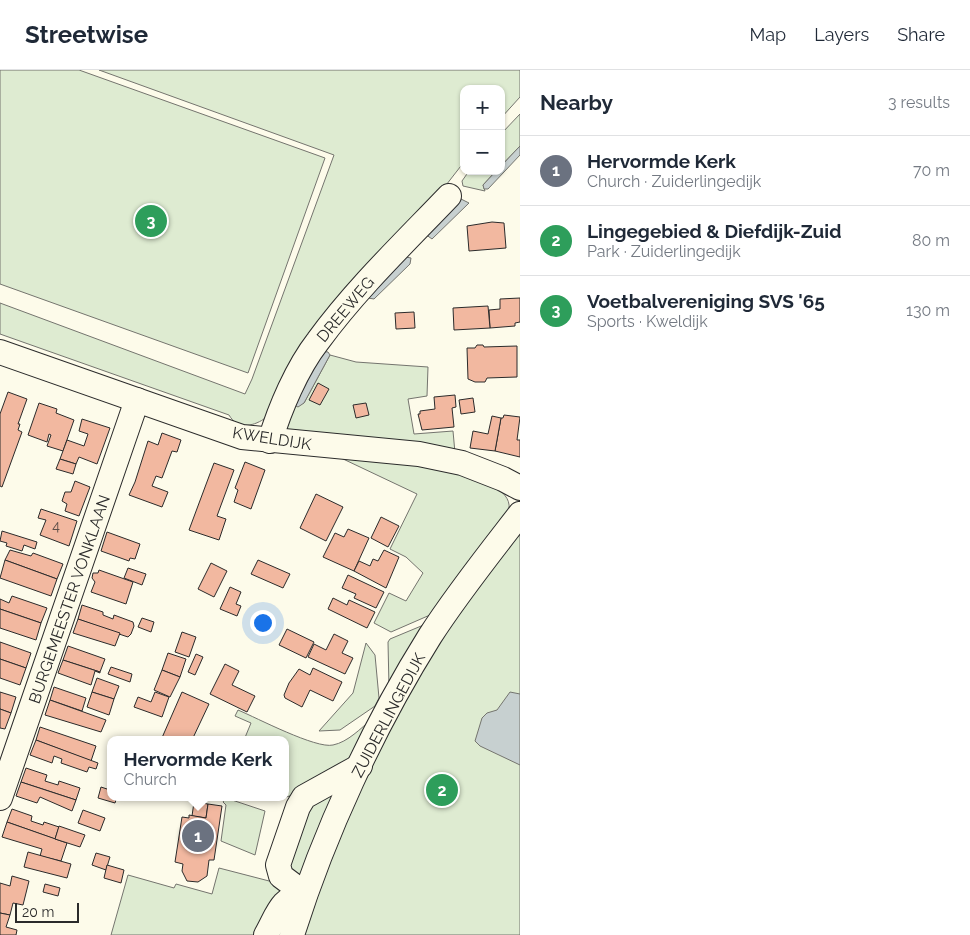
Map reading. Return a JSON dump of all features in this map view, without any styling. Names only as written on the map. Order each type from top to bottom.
[{"type":"street","name":"DREEWEG","points":[[270,441],[281,408],[317,342],[374,275],[449,196]]},
{"type":"street","name":"KWELDIJK","points":[[0,352],[242,437],[419,454],[462,463],[503,479],[520,488]]},
{"type":"street","name":"BURGEMEESTER VONKLAAN","points":[[0,798],[137,400]]},
{"type":"street","name":"ZUIDERLINGEDIJK","points":[[292,935],[305,894],[360,766],[430,636],[520,514]]},
{"type":"street","points":[[305,894],[281,876],[278,865],[298,806],[304,797],[360,766]]},
{"type":"street","points":[[266,935],[286,900],[295,895],[305,894]]},
{"type":"green space","points":[[0,70],[79,70],[325,158],[248,373],[0,284]]},
{"type":"green space","points":[[99,70],[520,70],[520,97],[505,114],[505,85],[460,85],[460,167],[264,419],[255,424],[240,425],[232,420],[229,415],[0,334],[0,303],[245,394],[334,155]]},
{"type":"green space","points":[[520,114],[520,146],[505,162],[505,130]]},
{"type":"green space","points":[[466,175],[492,175],[483,185],[485,191],[463,186],[462,181]]},
{"type":"green space","points":[[330,355],[356,362],[428,367],[427,396],[408,399],[414,434],[453,431],[455,453],[285,429],[286,408],[304,403]]},
{"type":"green space","points":[[339,455],[437,468],[465,475],[489,484],[505,495],[509,509],[430,615],[391,632],[374,623],[389,593],[406,601],[423,573],[406,557],[390,549],[417,494],[341,458]]},
{"type":"green space","points":[[520,525],[520,935],[299,935],[359,788],[429,654]]},
{"type":"green space","points":[[426,624],[389,688],[388,642],[390,639]]},
{"type":"green space","points":[[366,643],[375,655],[379,698],[375,706],[340,730],[319,731],[353,693]]},
{"type":"green space","points":[[238,710],[300,738],[325,745],[333,745],[344,741],[372,719],[353,763],[298,794],[289,796],[289,736],[246,736],[251,723],[235,716]]},
{"type":"green space","points":[[340,781],[305,872],[297,878],[287,862],[307,807]]},
{"type":"green space","points":[[235,801],[265,811],[255,855],[221,841],[226,805],[223,802]]},
{"type":"green space","points":[[219,868],[273,882],[283,893],[262,935],[111,935],[128,875],[174,888],[176,884],[212,894]]},
{"type":"shaded area","points":[[520,146],[520,155],[505,171],[505,162]]},
{"type":"shaded area","points":[[492,175],[501,175],[488,189],[484,189],[483,185]]},
{"type":"shaded area","points":[[461,199],[469,203],[432,239],[425,234]]},
{"type":"shaded area","points":[[406,257],[411,258],[410,264],[374,299],[368,298]]},
{"type":"shaded area","points":[[320,351],[328,352],[330,355],[304,403],[298,407],[294,405]]},
{"type":"shaded area","points":[[510,692],[520,694],[520,765],[480,746],[475,741],[482,718],[487,713],[497,710]]},
{"type":"building","points":[[492,222],[504,223],[506,248],[469,251],[467,226]]},
{"type":"building","points":[[520,298],[520,322],[515,323],[515,326],[490,328],[489,310],[500,309],[500,299]]},
{"type":"building","points":[[488,306],[490,328],[454,330],[453,308]]},
{"type":"building","points":[[414,312],[415,328],[396,329],[395,313]]},
{"type":"building","points":[[477,345],[483,345],[484,347],[517,346],[517,377],[487,378],[485,382],[475,382],[468,379],[467,348],[475,348]]},
{"type":"building","points":[[318,383],[329,389],[320,405],[309,400]]},
{"type":"building","points":[[8,392],[27,399],[18,424],[20,424],[18,430],[22,432],[2,487],[0,486],[0,414]]},
{"type":"building","points":[[455,395],[456,407],[452,408],[454,427],[422,430],[418,414],[420,414],[420,411],[435,409],[434,397]]},
{"type":"building","points":[[473,398],[475,412],[461,414],[459,400]]},
{"type":"building","points":[[39,403],[57,409],[56,413],[74,420],[63,451],[47,446],[51,435],[49,434],[47,442],[28,435]]},
{"type":"building","points":[[366,403],[369,415],[356,418],[353,405]]},
{"type":"building","points":[[504,415],[520,417],[517,440],[520,440],[520,457],[495,451],[501,418]]},
{"type":"building","points":[[492,416],[501,418],[495,451],[470,448],[473,431],[488,434]]},
{"type":"building","points":[[82,419],[110,428],[97,464],[79,457],[76,464],[60,459],[67,440],[84,446],[88,434],[79,431]]},
{"type":"building","points":[[162,433],[181,440],[177,452],[172,451],[162,478],[156,476],[152,486],[168,492],[162,507],[129,495],[148,441],[158,445]]},
{"type":"building","points":[[60,459],[76,464],[73,474],[56,469]]},
{"type":"building","points":[[245,462],[265,470],[251,509],[234,502],[238,490],[235,488]]},
{"type":"building","points":[[214,463],[234,470],[217,516],[226,519],[219,540],[189,530]]},
{"type":"building","points":[[75,481],[90,487],[79,516],[65,511],[67,504],[62,501],[65,492],[71,492]]},
{"type":"building","points":[[316,494],[343,507],[326,541],[300,528]]},
{"type":"building","points":[[41,509],[77,521],[69,546],[40,535],[46,520],[38,518]]},
{"type":"building","points":[[381,517],[399,526],[388,547],[371,538]]},
{"type":"building","points":[[348,529],[369,538],[354,571],[323,557],[335,533],[344,537]]},
{"type":"building","points":[[2,531],[37,542],[35,549],[24,545],[22,551],[6,546],[7,543],[0,541]]},
{"type":"building","points":[[107,532],[140,544],[135,559],[130,558],[129,561],[101,551]]},
{"type":"building","points":[[10,550],[31,556],[33,553],[63,564],[57,579],[5,560]]},
{"type":"building","points":[[384,550],[399,557],[386,588],[354,571],[359,561],[370,566],[373,559],[378,561]]},
{"type":"building","points":[[5,560],[57,579],[51,596],[0,578]]},
{"type":"building","points":[[258,560],[290,574],[283,588],[251,574]]},
{"type":"building","points":[[211,563],[227,571],[214,597],[198,589]]},
{"type":"building","points":[[128,568],[146,574],[142,585],[124,578]]},
{"type":"building","points":[[99,570],[133,582],[126,604],[91,592],[95,582],[92,578],[93,573],[98,573]]},
{"type":"building","points":[[348,575],[384,592],[376,608],[354,598],[356,594],[342,588]]},
{"type":"building","points":[[230,587],[241,592],[236,604],[241,606],[237,616],[220,609]]},
{"type":"building","points":[[12,596],[47,608],[41,623],[0,609],[0,599],[9,603]]},
{"type":"building","points":[[333,598],[347,605],[349,600],[375,612],[367,628],[328,609]]},
{"type":"building","points":[[82,605],[103,612],[103,615],[113,619],[114,615],[133,622],[134,626],[131,634],[128,637],[78,619]]},
{"type":"building","points":[[0,609],[41,623],[36,640],[0,628]]},
{"type":"building","points":[[142,618],[154,622],[151,632],[138,627]]},
{"type":"building","points":[[78,619],[120,633],[115,646],[73,633]]},
{"type":"building","points":[[287,629],[314,642],[306,658],[279,645]]},
{"type":"building","points":[[182,632],[196,637],[189,657],[175,652]]},
{"type":"building","points":[[334,634],[348,641],[342,653],[353,658],[345,674],[308,657],[314,644],[326,650]]},
{"type":"building","points":[[0,642],[31,653],[26,668],[0,659]]},
{"type":"building","points":[[68,646],[105,659],[100,672],[63,660]]},
{"type":"building","points":[[168,653],[186,659],[180,677],[162,670]]},
{"type":"building","points":[[196,654],[203,657],[195,675],[188,672]]},
{"type":"building","points":[[0,659],[26,668],[20,685],[0,678]]},
{"type":"building","points":[[63,660],[100,672],[100,673],[95,671],[91,685],[58,673]]},
{"type":"building","points":[[225,664],[239,671],[232,685],[255,696],[247,712],[210,694]]},
{"type":"building","points":[[111,667],[132,674],[130,682],[108,674]]},
{"type":"building","points":[[313,668],[342,682],[333,701],[310,690],[302,707],[285,698],[284,695],[289,683],[299,669],[310,675]]},
{"type":"building","points":[[162,670],[180,677],[170,697],[154,690]]},
{"type":"building","points":[[97,678],[119,686],[114,699],[92,692]]},
{"type":"building","points":[[54,687],[86,698],[82,711],[50,700]]},
{"type":"building","points":[[0,692],[16,697],[11,713],[0,709]]},
{"type":"building","points":[[92,692],[114,699],[109,715],[87,707]]},
{"type":"building","points":[[155,692],[169,697],[162,717],[134,707],[138,697],[151,702]]},
{"type":"building","points":[[182,692],[209,704],[194,736],[163,736]]},
{"type":"building","points":[[50,700],[106,720],[101,732],[45,715]]},
{"type":"building","points":[[0,709],[11,713],[5,729],[0,728]]},
{"type":"building","points":[[40,727],[96,746],[91,761],[36,740]]},
{"type":"building","points":[[36,740],[98,763],[96,769],[89,767],[87,772],[61,763],[62,759],[54,756],[52,763],[30,755]]},
{"type":"building","points":[[26,768],[47,775],[45,781],[58,785],[59,781],[80,788],[76,800],[21,782]]},
{"type":"building","points":[[21,782],[76,800],[72,811],[40,797],[37,803],[16,796]]},
{"type":"building","points":[[101,787],[107,789],[107,801],[98,798]]},
{"type":"building","points":[[194,802],[208,804],[206,818],[192,816]]},
{"type":"building","points":[[208,804],[222,806],[214,860],[209,860],[207,876],[198,882],[187,881],[182,871],[183,864],[175,862],[182,817],[189,818],[189,815],[206,818]]},
{"type":"building","points":[[12,809],[32,816],[31,821],[43,825],[44,822],[59,827],[55,839],[7,822]]},
{"type":"building","points":[[83,810],[105,818],[100,831],[78,823]]},
{"type":"building","points":[[7,822],[67,843],[61,861],[40,856],[42,849],[2,837]]},
{"type":"building","points":[[59,826],[85,835],[80,847],[55,839]]},
{"type":"building","points":[[28,852],[71,864],[67,878],[24,867]]},
{"type":"building","points":[[96,853],[110,857],[106,870],[92,865]]},
{"type":"building","points":[[107,865],[124,870],[121,883],[104,878]]},
{"type":"building","points":[[12,876],[29,881],[23,905],[13,903],[10,915],[0,913],[0,883],[10,886]]},
{"type":"building","points":[[45,884],[60,888],[58,896],[43,892]]},
{"type":"building","points":[[0,913],[10,915],[6,927],[17,930],[16,935],[0,935]]},
{"type":"place","name":"Voetbalvereniging SVS '65","points":[[151,221]]},
{"type":"place","name":"Lingegebied & Diefdijk-Zuid","points":[[442,790]]},
{"type":"place","name":"Hervormde Kerk","points":[[198,836]]}]
